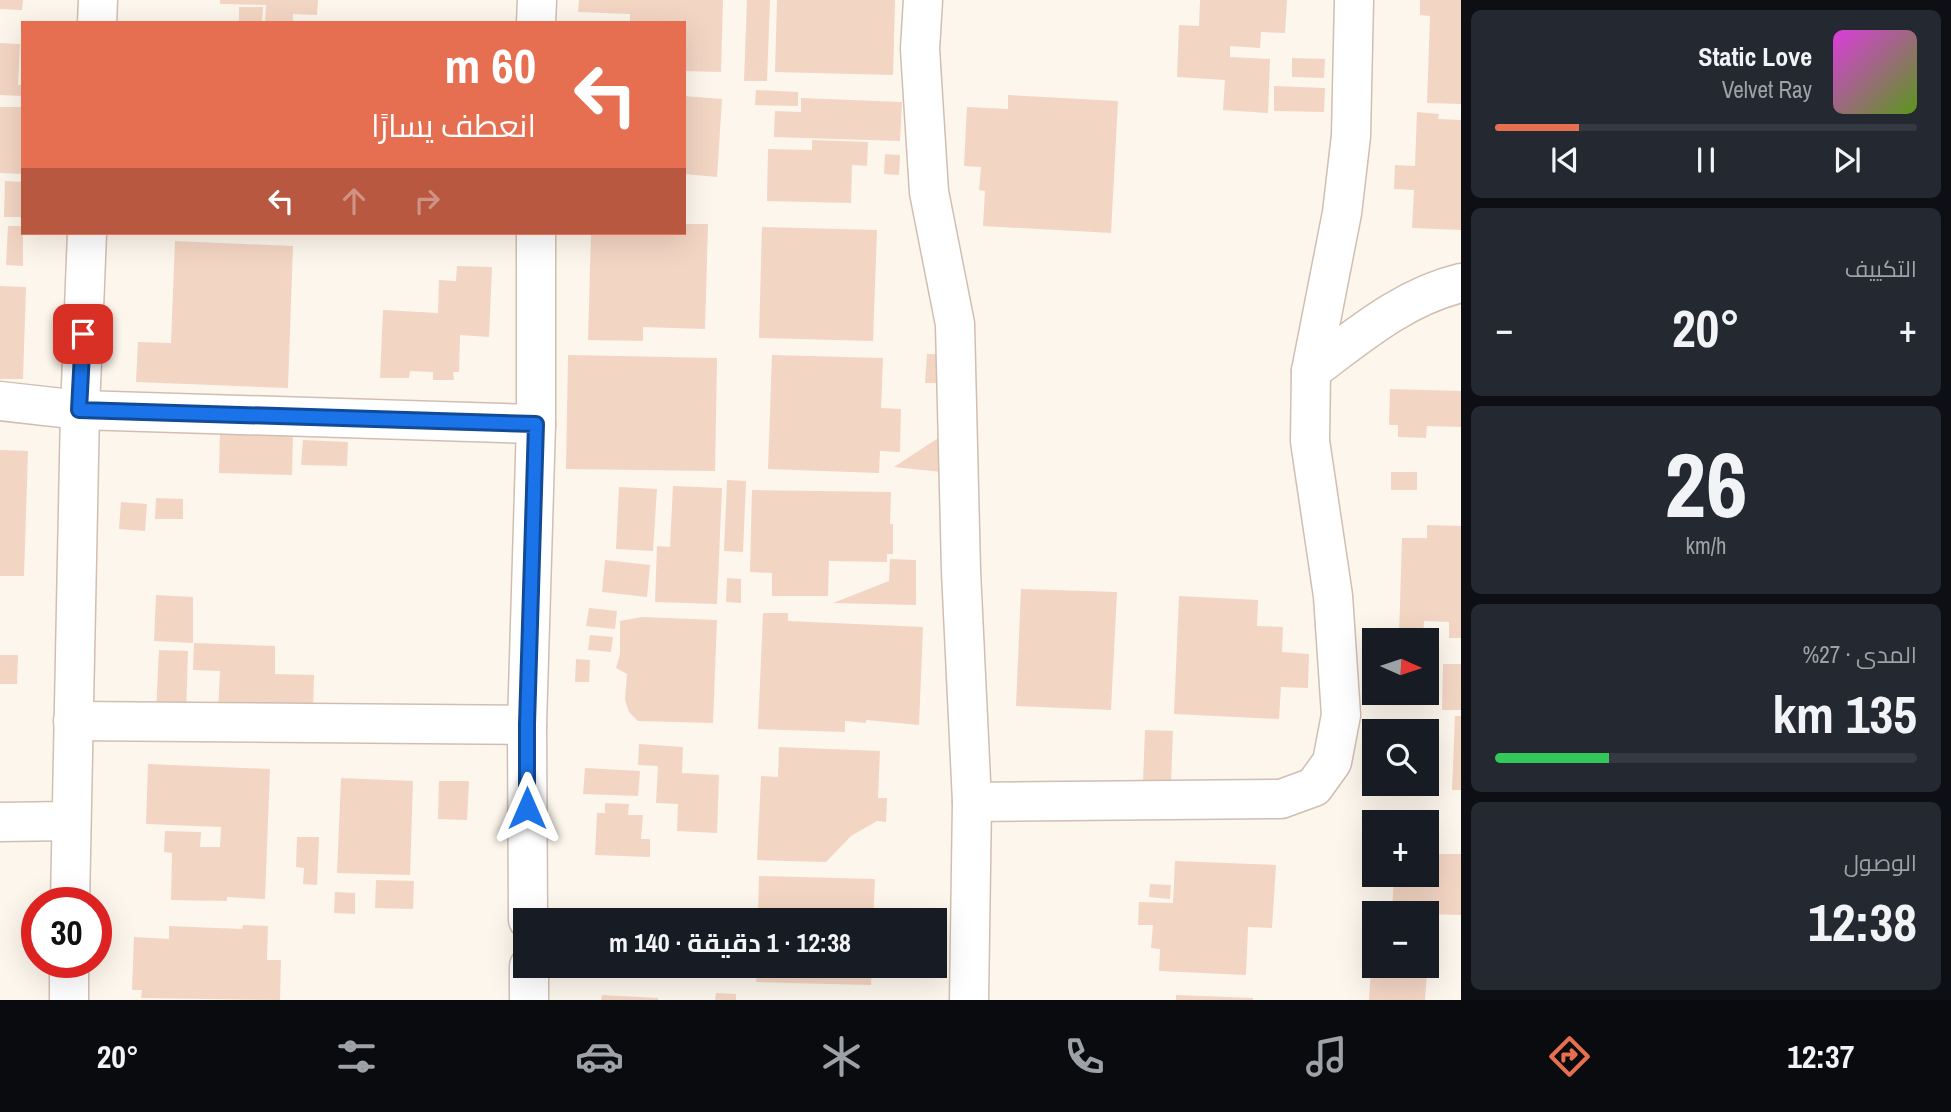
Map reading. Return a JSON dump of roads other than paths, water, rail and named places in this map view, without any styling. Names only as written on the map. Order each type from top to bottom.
[{"type":"street","points":[[97,0],[97,21]]},
{"type":"street","points":[[537,0],[537,21]]},
{"type":"street","points":[[923,0],[920,49],[929,192],[955,324],[961,571],[972,802],[969,1000]]},
{"type":"street","points":[[972,802],[1281,799],[1314,787],[1332,762],[1341,715],[1333,596],[1310,441],[1311,371],[1342,213],[1351,136],[1354,0]]},
{"type":"street","points":[[70,887],[79,410],[87,235]]},
{"type":"street","points":[[528,908],[527,724],[536,424],[536,235]]},
{"type":"street","points":[[1311,371],[1391,311],[1445,287],[1461,284]]},
{"type":"street","points":[[0,401],[79,410],[536,424]]},
{"type":"street","points":[[73,721],[527,724]]},
{"type":"street","points":[[0,822],[70,821]]},
{"type":"street","points":[[69,978],[69,1000]]},
{"type":"street","points":[[529,978],[529,1000]]}]
